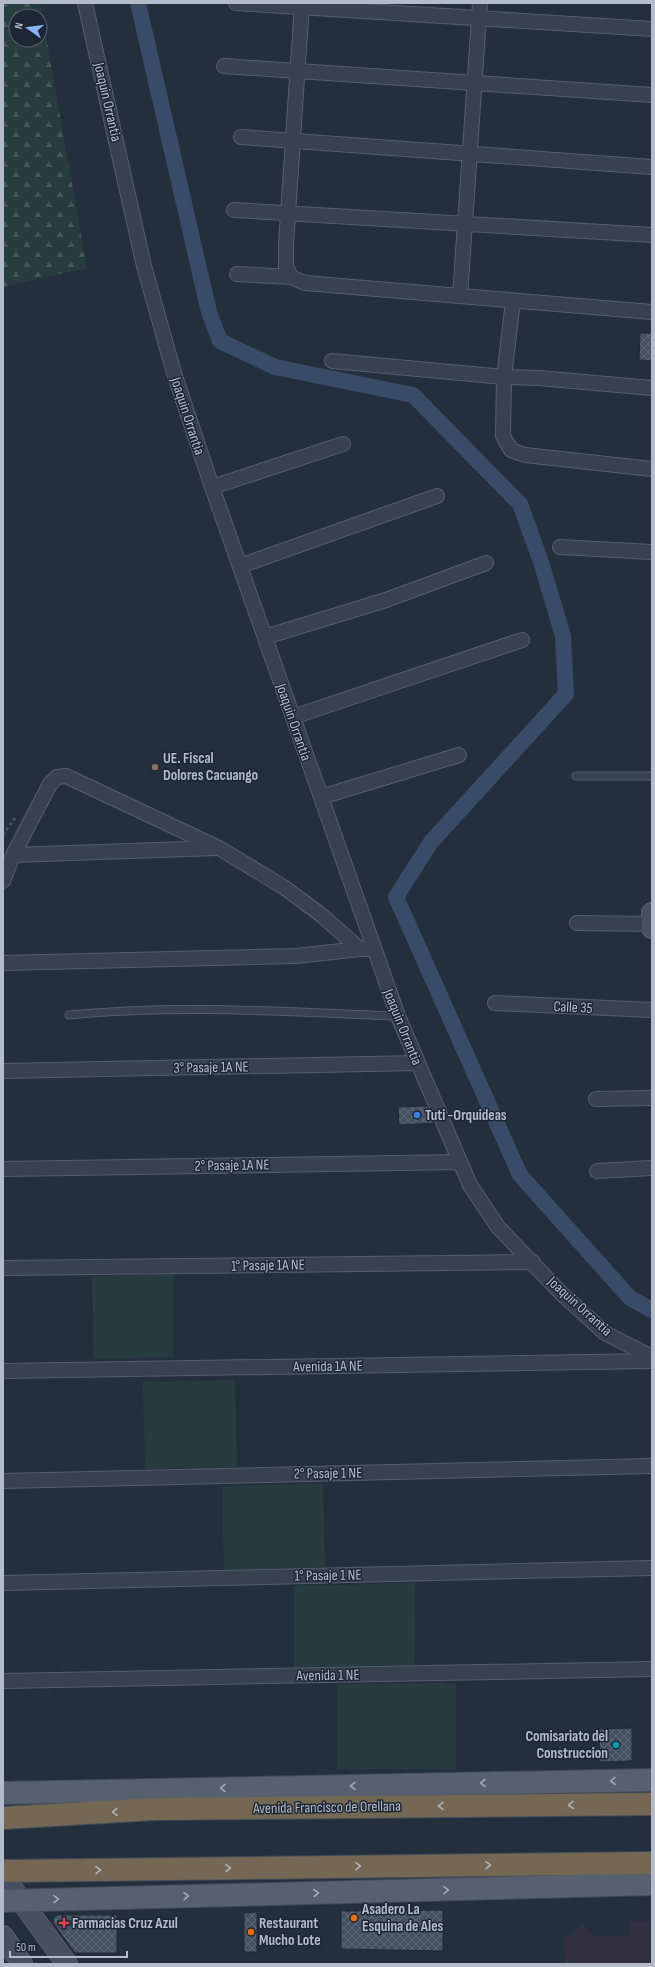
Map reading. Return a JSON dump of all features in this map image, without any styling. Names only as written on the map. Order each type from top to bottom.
[{"type":"highway","name":"Avenida Francisco de Orellana","points":[[3,1818],[154,1809],[652,1804]]},
{"type":"highway","points":[[3,1871],[652,1863]]},
{"type":"main road","name":"Avenida Francisco de Orellana","points":[[3,1793],[652,1780]]},
{"type":"main road","points":[[11,1900],[652,1884]]},
{"type":"street","name":"Joaquin Orrantia","points":[[85,3],[144,266],[174,373],[264,637],[321,797],[367,949],[398,1016],[470,1185],[498,1227],[562,1293],[605,1333],[652,1357]]},
{"type":"street","points":[[236,3],[302,5],[652,29]]},
{"type":"street","points":[[460,296],[480,3]]},
{"type":"street","points":[[291,278],[286,266],[288,213],[302,5]]},
{"type":"street","points":[[224,66],[652,94]]},
{"type":"street","points":[[241,137],[652,167]]},
{"type":"street","points":[[234,210],[652,235]]},
{"type":"street","points":[[237,274],[291,278],[305,283],[652,312]]},
{"type":"street","points":[[513,301],[504,377],[503,436],[511,450],[524,454],[652,469]]},
{"type":"street","points":[[332,362],[652,388]]},
{"type":"street","points":[[212,487],[343,444]]},
{"type":"street","points":[[240,566],[438,496]]},
{"type":"street","points":[[560,547],[652,552]]},
{"type":"street","points":[[264,637],[386,600],[486,563]]},
{"type":"street","points":[[293,717],[522,640]]},
{"type":"street","points":[[321,797],[460,755]]},
{"type":"street","points":[[3,882],[13,855],[50,784],[57,777],[66,776],[219,848],[285,888],[367,949]]},
{"type":"street","points":[[13,855],[219,848]]},
{"type":"street","points":[[652,913],[652,928]]},
{"type":"street","points":[[577,923],[652,924]]},
{"type":"street","points":[[3,963],[296,956],[367,949]]},
{"type":"street","name":"Calle 35","points":[[495,1003],[652,1010]]},
{"type":"street","name":"3° Pasaje 1A NE","points":[[3,1071],[418,1064]]},
{"type":"street","points":[[596,1099],[652,1098]]},
{"type":"street","name":"2° Pasaje 1A NE","points":[[3,1169],[460,1162]]},
{"type":"street","points":[[597,1171],[652,1168]]},
{"type":"street","name":"1° Pasaje 1A NE","points":[[3,1268],[533,1262]]},
{"type":"street","name":"Avenida 1A NE","points":[[3,1371],[652,1361]]},
{"type":"street","name":"2° Pasaje 1 NE","points":[[3,1481],[652,1466]]},
{"type":"street","name":"1° Pasaje 1 NE","points":[[3,1582],[652,1568]]},
{"type":"street","name":"Avenida 1 NE","points":[[3,1681],[652,1669]]},
{"type":"street","points":[[3,1876],[11,1900],[67,1964]]},
{"type":"street","points":[[3,1936],[15,1959]]},
{"type":"lane","points":[[576,776],[652,776]]},
{"type":"lane","points":[[69,1015],[124,1010],[209,1009],[398,1016]]},
{"type":"shaded area","points":[[630,1921],[652,1921],[652,1964],[565,1964],[564,1935],[571,1935],[582,1924],[595,1936],[630,1935]]},
{"type":"green space","points":[[3,3],[40,3],[41,8],[8,8],[8,48],[48,48],[87,268],[3,287]]},
{"type":"green space","points":[[173,1274],[173,1357],[93,1359],[92,1276]]},
{"type":"green space","points":[[235,1380],[237,1467],[145,1469],[143,1382]]},
{"type":"green space","points":[[323,1484],[325,1567],[224,1570],[222,1486]]},
{"type":"green space","points":[[415,1583],[414,1665],[294,1667],[294,1586]]},
{"type":"green space","points":[[456,1683],[456,1769],[337,1769],[337,1684]]},
{"type":"building","points":[[640,333],[652,333],[652,361],[639,360]]},
{"type":"building","name":"Tuti -Orquideas","points":[[427,1106],[434,1123],[399,1125],[398,1107]]},
{"type":"building","name":"Comisariato del Construccion","points":[[632,1728],[632,1761],[600,1762],[599,1729]]},
{"type":"building","points":[[443,1910],[443,1951],[341,1949],[341,1911]]},
{"type":"building","name":"Restaurant Mucho Lote","points":[[257,1912],[257,1952],[244,1952],[244,1913]]},
{"type":"building","points":[[57,1915],[117,1915],[117,1953],[75,1953],[54,1924],[53,1919]]},
{"type":"waterway","points":[[138,3],[209,312],[220,341],[275,367],[413,395],[520,504],[541,562],[563,636],[566,694],[431,842],[396,897],[520,1175],[630,1298],[652,1310]]},
{"type":"place","name":"UE. Fiscal Dolores Cacuango","points":[[155,767]]},
{"type":"place","name":"Tuti -Orquideas","points":[[417,1115]]},
{"type":"place","name":"Comisariato del Construccion","points":[[616,1745]]},
{"type":"place","name":"Asadero La Esquina de Ales","points":[[354,1918]]},
{"type":"place","name":"Farmacias Cruz Azul","points":[[64,1923]]},
{"type":"place","name":"Restaurant Mucho Lote","points":[[251,1932]]}]
